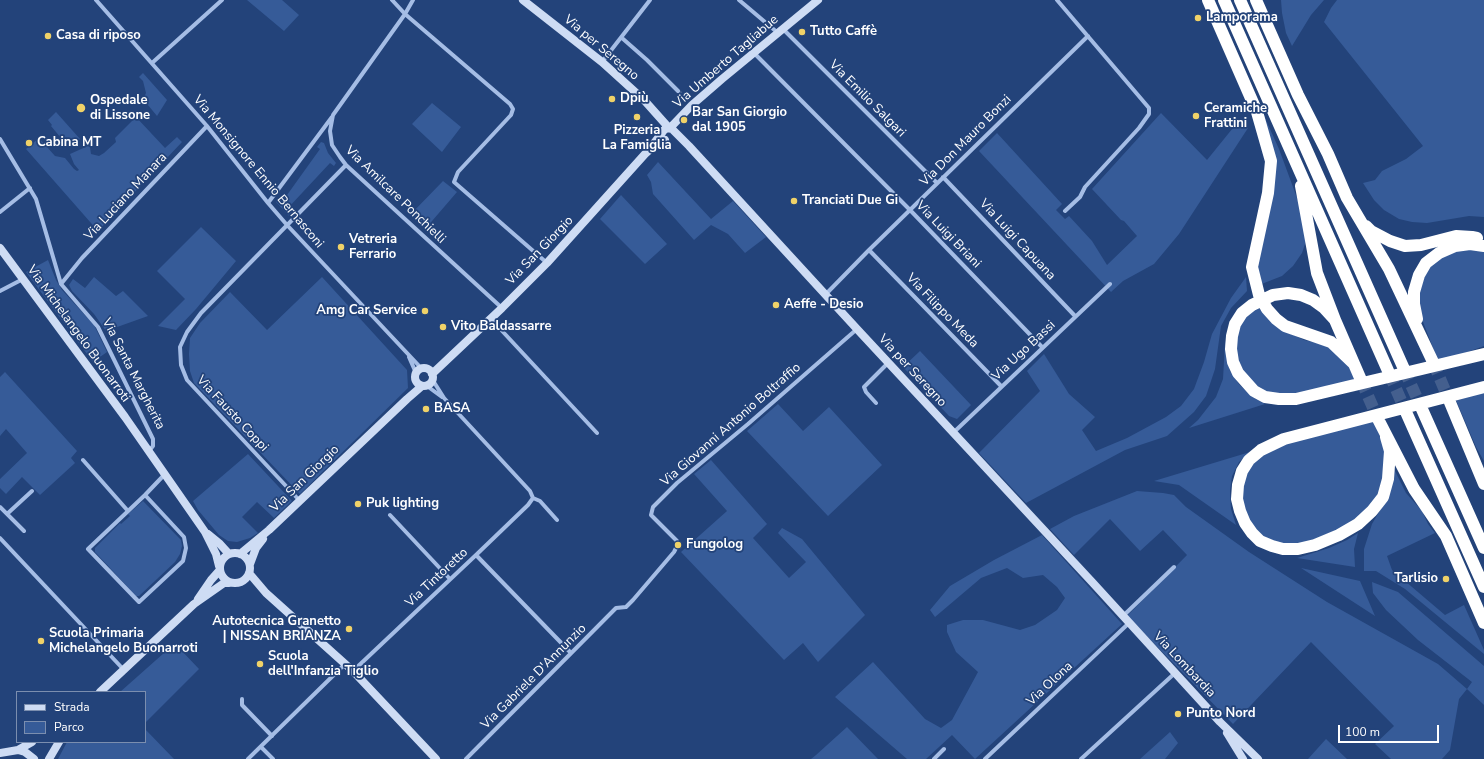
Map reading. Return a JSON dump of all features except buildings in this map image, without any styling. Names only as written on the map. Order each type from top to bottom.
[{"type":"highway","points":[[1208,0],[1257,112],[1270,161],[1268,193],[1252,267],[1259,295],[1267,309],[1285,326],[1331,342],[1354,364]]},
{"type":"highway","points":[[1224,0],[1389,373]]},
{"type":"highway","points":[[1240,0],[1404,369]]},
{"type":"highway","points":[[1256,0],[1347,198],[1389,269],[1433,362]]},
{"type":"highway","points":[[1297,165],[1317,273],[1335,320],[1361,380]]},
{"type":"highway","points":[[1359,219],[1371,231],[1390,241],[1405,246],[1421,245],[1456,236],[1472,236],[1484,240]]},
{"type":"highway","points":[[1427,349],[1418,324],[1414,304],[1414,292],[1419,275],[1426,263],[1439,253],[1455,246],[1470,244],[1484,246]]},
{"type":"highway","points":[[1335,320],[1318,304],[1301,295],[1288,293],[1273,295],[1252,304],[1242,313],[1235,324],[1232,336],[1231,349],[1233,362],[1238,373],[1254,391],[1265,397],[1296,399],[1336,391],[1476,355]]},
{"type":"highway","points":[[1386,437],[1390,451],[1387,485],[1383,497],[1372,512],[1358,524],[1339,535],[1315,545],[1298,549],[1283,549],[1260,541],[1245,523],[1237,499],[1238,485],[1242,471],[1249,460],[1261,450],[1284,439],[1484,387]]},
{"type":"highway","points":[[1449,400],[1484,484]]},
{"type":"highway","points":[[1421,408],[1484,548]]},
{"type":"highway","points":[[1406,412],[1484,587]]},
{"type":"highway","points":[[1378,419],[1414,489],[1446,536],[1484,623]]},
{"type":"highway","points":[[1461,426],[1478,457],[1484,464]]},
{"type":"street","name":"Via Monsignore Ennio Bernasconi","points":[[96,0],[207,126],[287,225],[426,373]]},
{"type":"street","points":[[152,63],[222,0]]},
{"type":"street","points":[[392,0],[405,14],[510,104],[513,109],[511,115],[458,172],[454,182],[547,263]]},
{"type":"street","name":"Via Amilcare Ponchielli","points":[[413,0],[405,14],[333,115],[330,125],[330,137],[335,151],[346,165],[502,308]]},
{"type":"street","name":"Via per Seregno","points":[[524,0],[602,62],[644,100],[660,119],[668,133],[684,141],[888,363],[1093,582],[1129,623]]},
{"type":"street","points":[[602,62],[650,0]]},
{"type":"street","name":"Via Emilio Salgari","points":[[739,0],[781,31],[937,183]]},
{"type":"street","name":"Via Umberto Tagliabue","points":[[668,133],[690,103],[818,0]]},
{"type":"street","points":[[1057,0],[1150,108],[1149,114],[1139,128],[1085,187],[1080,197],[1065,211]]},
{"type":"street","name":"Via Don Mauro Bonzi","points":[[825,295],[943,177],[1088,36]]},
{"type":"street","points":[[622,38],[647,60],[678,91]]},
{"type":"street","name":"Via Luigi Briani","points":[[754,53],[910,210],[1042,347]]},
{"type":"street","points":[[268,203],[333,115]]},
{"type":"street","name":"Via Luciano Manara","points":[[61,284],[82,258],[207,126]]},
{"type":"street","name":"Via San Giorgio","points":[[240,554],[269,530],[410,395],[422,385],[430,384],[426,373],[443,364],[502,308],[547,263],[649,150],[668,133]]},
{"type":"street","name":"Via Santa Margherita","points":[[0,139],[36,199],[61,284],[98,327],[154,439],[153,446],[149,451]]},
{"type":"street","name":"Via Fausto Coppi","points":[[300,501],[187,380],[181,365],[180,347],[201,313],[346,165]]},
{"type":"street","name":"Via Luigi Capuana","points":[[943,177],[1075,316]]},
{"type":"street","points":[[0,212],[30,188]]},
{"type":"street","name":"Via Michelangelo Buonarroti","points":[[0,248],[149,451],[205,532],[216,554],[219,569]]},
{"type":"street","name":"Via Filippo Meda","points":[[869,250],[1001,386]]},
{"type":"street","points":[[0,291],[23,279]]},
{"type":"street","name":"Via Ugo Bassi","points":[[953,433],[1110,284]]},
{"type":"street","points":[[490,319],[597,433]]},
{"type":"street","name":"Via Giovanni Antonio Boltraffio","points":[[676,541],[651,515],[652,507],[677,483],[754,420],[857,329]]},
{"type":"street","name":"Via Monsignore Ennio Bernasconi","points":[[408,355],[426,373]]},
{"type":"street","points":[[876,403],[866,392],[864,387],[888,363]]},
{"type":"street","points":[[444,398],[415,380],[426,373],[444,398],[530,491],[533,498],[540,501],[557,520]]},
{"type":"street","points":[[82,460],[128,511]]},
{"type":"street","points":[[145,495],[184,536],[186,548],[183,561],[139,602],[88,549],[165,474]]},
{"type":"street","points":[[7,514],[32,491]]},
{"type":"street","name":"Via Tintoretto","points":[[353,671],[476,555],[528,505],[533,498]]},
{"type":"street","points":[[0,507],[24,531]]},
{"type":"street","points":[[390,515],[450,579]]},
{"type":"street","name":"Via San Giorgio","points":[[250,568],[256,548],[269,530]]},
{"type":"street","name":"Via Michelangelo Buonarroti","points":[[205,532],[219,543],[229,554]]},
{"type":"street","points":[[0,538],[124,670]]},
{"type":"street","name":"Via Gabriele D'Annunzio","points":[[466,759],[616,608],[626,607],[633,600],[674,552],[677,546],[676,541]]},
{"type":"street","points":[[194,604],[219,569],[223,558],[229,554],[240,554],[244,556],[266,593]]},
{"type":"street","points":[[476,555],[571,653]]},
{"type":"street","points":[[1123,617],[1174,567]]},
{"type":"street","points":[[219,569],[223,578],[234,583],[245,580],[250,568]]},
{"type":"street","points":[[101,691],[194,604],[224,583],[250,584],[266,593],[346,664],[436,759]]},
{"type":"street","name":"Via Lombardia","points":[[1129,623],[1220,722],[1258,759]]},
{"type":"street","name":"Via Olona","points":[[985,759],[1129,623]]},
{"type":"street","points":[[248,759],[346,664]]},
{"type":"street","points":[[1080,759],[1175,673]]},
{"type":"street","points":[[242,699],[242,705],[272,736]]},
{"type":"street","name":"Via Lombardia","points":[[1220,722],[1243,759]]},
{"type":"street","points":[[0,759],[3,755],[30,743]]},
{"type":"street","points":[[49,759],[58,743]]},
{"type":"street","points":[[261,747],[273,759]]},
{"type":"street","points":[[934,759],[944,749]]},
{"type":"street","points":[[0,753],[14,751],[25,752],[34,759]]},
{"type":"green space","points":[[247,0],[282,0],[299,15],[284,31]]},
{"type":"green space","points":[[1281,0],[1324,0],[1311,15],[1292,46],[1286,33]]},
{"type":"green space","points":[[1337,0],[1484,0],[1484,217],[1469,216],[1427,223],[1412,222],[1399,219],[1384,210],[1374,200],[1363,183],[1375,180],[1382,171],[1406,159],[1423,146],[1324,22]]},
{"type":"green space","points":[[143,73],[167,100],[157,116],[143,99],[146,93],[143,81],[139,77]]},
{"type":"green space","points":[[432,103],[461,127],[442,152],[412,124]]},
{"type":"green space","points":[[1261,109],[1279,149],[1300,206],[1306,241],[1302,253],[1293,266],[1282,276],[1259,285],[1257,267],[1272,190]]},
{"type":"green space","points":[[56,112],[80,139],[75,143],[66,144],[51,126],[52,125],[48,120]]},
{"type":"green space","points":[[1161,113],[1207,160],[1241,118],[1248,128],[1179,234],[1154,264],[1123,281],[1111,292],[979,151],[997,133],[1062,204],[1056,210],[1065,219],[1069,216],[1092,241],[1107,265],[1137,236],[1092,189]]},
{"type":"green space","points":[[136,117],[165,148],[177,137],[182,142],[98,231],[26,149],[39,138],[55,156],[65,158],[77,171],[79,170],[74,164],[70,154],[88,146],[90,147],[91,154],[99,156],[116,142],[115,138]]},
{"type":"green space","points":[[321,142],[324,143],[328,153],[336,163],[334,166],[330,163],[288,208],[293,213],[289,216],[276,202],[277,199],[282,202],[320,149],[317,147]]},
{"type":"green space","points":[[658,162],[711,219],[733,201],[766,237],[745,253],[728,234],[711,225],[694,240],[653,194],[651,182],[647,175]]},
{"type":"green space","points":[[443,181],[457,192],[426,228],[410,215]]},
{"type":"green space","points":[[621,195],[667,244],[645,264],[600,219]]},
{"type":"green space","points":[[201,227],[236,261],[196,309],[176,330],[158,326],[185,299],[157,271]]},
{"type":"green space","points":[[1461,249],[1478,250],[1484,252],[1484,346],[1438,361],[1420,314],[1419,294],[1426,272],[1434,262],[1447,254]]},
{"type":"green space","points":[[48,260],[56,280],[62,290],[94,325],[107,352],[93,362],[26,272]]},
{"type":"green space","points":[[94,277],[116,296],[123,291],[148,316],[106,331],[94,314],[72,291],[69,285],[73,279],[85,288]]},
{"type":"green space","points":[[322,277],[407,370],[408,388],[300,494],[194,383],[190,371],[190,338],[200,323],[230,292],[267,330]]},
{"type":"green space","points":[[1246,277],[1247,291],[1231,308],[1221,326],[1215,369],[1206,396],[1194,412],[1167,436],[1125,450],[1026,503],[979,453],[1040,391],[1027,371],[1044,354],[1069,394],[1095,417],[1082,430],[1096,451],[1127,438],[1166,417],[1181,406],[1194,389],[1212,334],[1231,298]]},
{"type":"green space","points":[[1257,306],[1271,321],[1287,332],[1304,340],[1326,345],[1345,360],[1357,381],[1334,388],[1274,396],[1247,381],[1236,356],[1237,331],[1243,319]]},
{"type":"green space","points":[[1229,331],[1227,357],[1230,371],[1239,384],[1251,396],[1265,404],[1189,428],[1198,420],[1216,397],[1223,379],[1225,344]]},
{"type":"green space","points":[[920,351],[971,405],[957,419],[949,416],[903,367]]},
{"type":"green space","points":[[5,372],[77,451],[71,458],[75,463],[40,495],[22,477],[6,494],[0,488],[0,479],[27,453],[6,429],[0,436],[0,377]]},
{"type":"green space","points":[[1484,391],[1484,461],[1476,447],[1455,398]]},
{"type":"green space","points":[[778,404],[803,431],[829,407],[882,465],[828,516],[747,431]]},
{"type":"green space","points":[[1374,420],[1383,441],[1386,467],[1378,496],[1357,521],[1297,547],[1266,541],[1245,518],[1241,487],[1247,472],[1257,459],[1290,442]]},
{"type":"green space","points":[[1250,452],[1239,462],[1232,476],[1230,491],[1231,509],[1236,525],[1179,485],[1154,481]]},
{"type":"green space","points":[[248,454],[292,501],[274,518],[257,502],[242,517],[258,533],[250,538],[237,542],[228,541],[219,535],[198,510],[193,501]]},
{"type":"green space","points":[[711,460],[767,524],[753,538],[789,578],[806,562],[778,533],[782,528],[802,539],[865,615],[818,662],[803,643],[784,660],[681,552],[727,511],[694,474]]},
{"type":"green space","points":[[1393,467],[1406,493],[1422,511],[1428,524],[1435,533],[1387,556],[1392,570],[1445,615],[1464,605],[1484,650],[1484,654],[1405,589],[1376,571],[1364,571],[1364,549],[1372,524],[1390,493]]},
{"type":"green space","points":[[1137,491],[1174,495],[1186,507],[1249,552],[1327,602],[1438,664],[1467,689],[1459,699],[1450,750],[1442,759],[1391,759],[1375,744],[1394,726],[1311,642],[1233,724],[1127,616],[1187,555],[1163,530],[1140,551],[1110,519],[1074,555],[1050,529],[1074,516]]},
{"type":"green space","points":[[143,501],[181,540],[182,546],[180,554],[175,562],[139,596],[136,596],[95,552],[95,548],[120,523],[121,524],[130,516],[128,514]]},
{"type":"green space","points":[[1358,533],[1354,549],[1355,567],[1297,558],[1329,548]]},
{"type":"green space","points":[[1042,535],[1122,624],[975,759],[952,735],[926,759],[907,759],[835,697],[873,662],[925,719],[941,728],[952,720],[978,672],[956,652],[947,632],[947,625],[963,620],[983,620],[1020,630],[1035,625],[1057,610],[1065,598],[1057,587],[1043,575],[1023,578],[1007,568],[981,578],[935,617],[930,610],[950,586],[994,560]]},
{"type":"green space","points":[[1301,568],[1360,581],[1375,616]]},
{"type":"green space","points":[[1372,582],[1398,592],[1484,666],[1484,705],[1467,689],[1472,682],[1418,640],[1386,610],[1373,593]]},
{"type":"green space","points":[[173,645],[180,649],[199,669],[146,722],[146,691],[121,691]]},
{"type":"green space","points":[[847,727],[878,759],[811,759],[816,755]]},
{"type":"green space","points":[[146,730],[174,759],[58,759],[66,743],[146,743]]},
{"type":"green space","points":[[1170,732],[1178,743],[1165,759],[1140,759]]},
{"type":"green space","points":[[1326,739],[1347,759],[1308,759]]},
{"type":"tunnel","points":[[678,91],[688,100]]},
{"type":"tunnel","points":[[1433,362],[1449,400]]},
{"type":"tunnel","points":[[1404,369],[1421,407]]},
{"type":"tunnel","points":[[1389,373],[1406,412]]},
{"type":"tunnel","points":[[1361,380],[1378,419]]},
{"type":"place","name":"Lamporama","points":[[1198,18]]},
{"type":"place","name":"Tutto Caffè","points":[[802,32]]},
{"type":"place","name":"Casa di riposo","points":[[48,36]]},
{"type":"place","name":"Dpiù","points":[[612,99]]},
{"type":"place","name":"Ospedale di Lissone","points":[[81,108]]},
{"type":"place","name":"Ceramiche Frattini","points":[[1196,116]]},
{"type":"place","name":"Pizzeria La Famiglia","points":[[637,117]]},
{"type":"place","name":"Bar San Giorgio dal 1905","points":[[684,120]]},
{"type":"place","name":"Cabina MT","points":[[29,143]]},
{"type":"place","name":"Tranciati Due Gi","points":[[794,201]]},
{"type":"place","name":"Vetreria Ferrario","points":[[341,247]]},
{"type":"place","name":"Aeffe - Desio","points":[[776,305]]},
{"type":"place","name":"Amg Car Service","points":[[425,311]]},
{"type":"place","name":"Vito Baldassarre","points":[[443,327]]},
{"type":"place","name":"BASA","points":[[426,409]]},
{"type":"place","name":"Puk lighting","points":[[358,504]]},
{"type":"place","name":"Fungolog","points":[[678,545]]},
{"type":"place","name":"Tarlisio","points":[[1446,579]]},
{"type":"place","name":"Autotecnica Granetto | NISSAN BRIANZA","points":[[349,629]]},
{"type":"place","name":"Scuola Primaria Michelangelo Buonarroti","points":[[41,641]]},
{"type":"place","name":"Scuola dell'Infanzia Tiglio","points":[[260,664]]},
{"type":"place","name":"Punto Nord","points":[[1178,714]]}]
